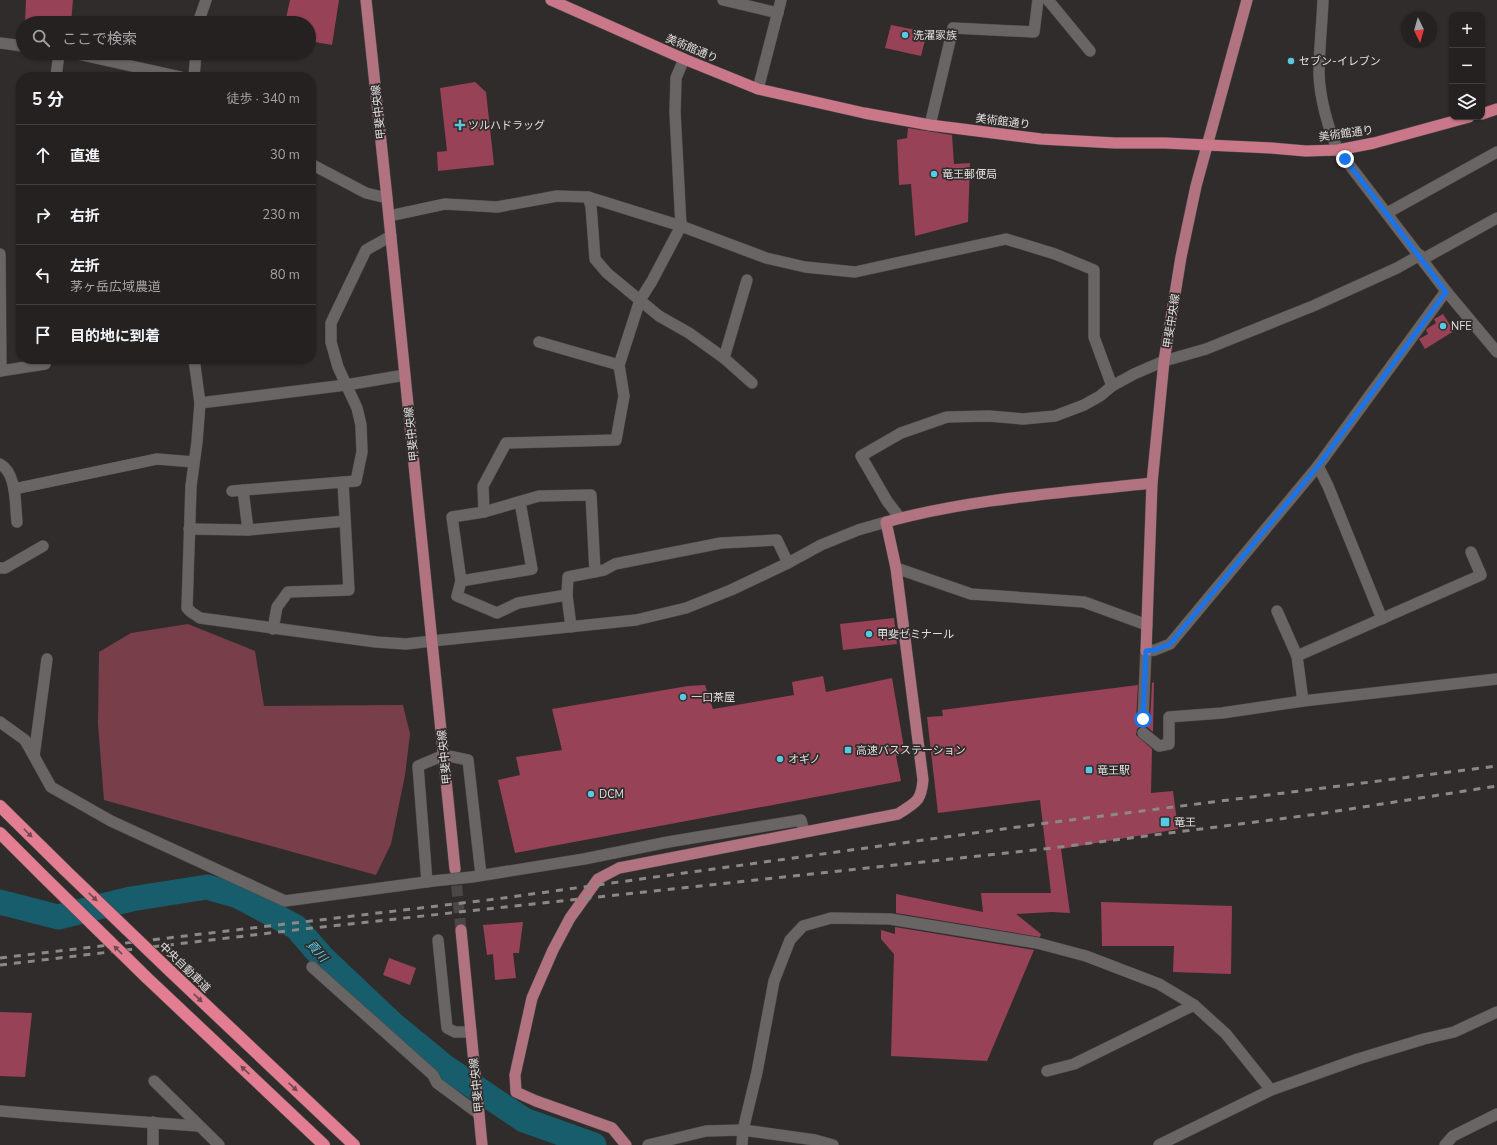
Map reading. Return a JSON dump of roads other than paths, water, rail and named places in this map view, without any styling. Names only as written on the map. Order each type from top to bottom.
[{"type":"highway","name":"美術館通り","points":[[551,0],[684,59],[758,89],[864,113],[930,125],[1041,139],[1116,143],[1207,145],[1306,151],[1338,150],[1374,143],[1458,120]]},
{"type":"highway","points":[[1485,113],[1497,110]]},
{"type":"highway","name":"中央自動車道","points":[[0,806],[170,971],[354,1145]]},
{"type":"highway","points":[[0,833],[146,978],[324,1145]]},
{"type":"main road","name":"甲斐中央線","points":[[366,0],[444,755],[454,869]]},
{"type":"main road","name":"甲斐中央線","points":[[1146,651],[1152,483],[1164,361],[1181,257],[1196,186],[1247,0]]},
{"type":"main road","points":[[626,1145],[612,1128],[536,1102],[516,1092],[515,1075],[532,998],[553,950],[570,918],[598,878],[620,868],[898,814],[916,802],[922,794],[923,780],[896,568],[886,522],[900,518],[988,502],[1152,483]]},
{"type":"main road","name":"甲斐中央線","points":[[461,930],[482,1145]]},
{"type":"street","points":[[200,16],[206,0]]},
{"type":"street","points":[[723,0],[778,14]]},
{"type":"street","points":[[758,89],[782,0]]},
{"type":"street","points":[[930,125],[953,28],[1034,32],[1038,0]]},
{"type":"street","points":[[1048,0],[1090,50]]},
{"type":"street","points":[[1323,0],[1319,75],[1322,97],[1331,135],[1338,150],[1421,257],[1446,292],[1497,352]]},
{"type":"street","points":[[0,43],[16,45]]},
{"type":"street","points":[[484,512],[483,486],[506,443],[616,440],[624,396],[619,365],[640,300],[652,281],[681,226],[675,112],[676,78],[684,59]]},
{"type":"street","points":[[57,72],[58,60]]},
{"type":"street","points":[[104,60],[158,72]]},
{"type":"street","points":[[194,72],[195,60]]},
{"type":"street","points":[[1387,213],[1497,152]]},
{"type":"street","points":[[316,167],[366,193],[387,198]]},
{"type":"street","points":[[388,216],[445,204],[497,207],[557,196],[588,197],[681,226],[766,258],[805,267],[855,272],[1006,239],[1055,254],[1094,270],[1094,337],[1112,386]]},
{"type":"street","points":[[588,197],[591,206],[595,259],[607,273],[659,316],[690,333],[724,358],[752,384]]},
{"type":"street","points":[[900,518],[887,501],[861,456],[901,433],[947,417],[989,416],[1023,419],[1055,416],[1084,405],[1100,396],[1112,386],[1134,374],[1164,361],[1206,349],[1313,306],[1421,257],[1497,218]]},
{"type":"street","points":[[248,530],[237,491],[356,481],[362,452],[361,425],[357,408],[338,367],[331,342],[331,323],[366,250],[391,236]]},
{"type":"street","points":[[0,254],[1,371],[45,364]]},
{"type":"street","points":[[724,358],[747,280]]},
{"type":"street","points":[[1143,719],[1146,651],[1155,650],[1170,644],[1318,466],[1446,292]]},
{"type":"street","points":[[539,342],[619,365]]},
{"type":"street","points":[[195,364],[200,404],[191,486],[187,608],[200,618],[376,642],[406,644],[432,640],[636,620],[686,608],[732,590],[821,545],[858,530],[886,522]]},
{"type":"street","points":[[200,404],[346,385],[405,375]]},
{"type":"street","points":[[14,489],[157,459],[194,462]]},
{"type":"street","points":[[0,464],[3,465],[12,476],[17,522]]},
{"type":"street","points":[[1318,466],[1328,486],[1382,619]]},
{"type":"street","points":[[274,629],[277,608],[288,592],[349,590],[343,482]]},
{"type":"street","points":[[567,595],[518,603],[497,612],[457,596],[461,581],[452,517],[484,512],[539,496],[591,495],[595,572]]},
{"type":"street","points":[[461,581],[532,569],[520,502]]},
{"type":"street","points":[[189,529],[248,530],[345,521]]},
{"type":"street","points":[[572,627],[567,595],[568,577],[604,570],[615,564],[721,543],[777,540],[788,563]]},
{"type":"street","points":[[0,568],[6,568],[43,546]]},
{"type":"street","points":[[1297,656],[1481,575],[1472,552]]},
{"type":"street","points":[[896,568],[970,594],[1084,602],[1147,625]]},
{"type":"street","points":[[1277,610],[1297,656],[1303,701]]},
{"type":"street","points":[[34,756],[47,659]]},
{"type":"street","points":[[1143,733],[1158,746],[1169,744],[1169,717],[1222,713],[1303,701],[1497,679]]},
{"type":"street","points":[[0,722],[25,740],[51,787],[111,822],[284,901],[476,876],[584,859],[668,842],[801,820],[804,832]]},
{"type":"street","points":[[430,881],[418,766],[444,755],[468,760],[476,876]]},
{"type":"street","points":[[742,1145],[743,1130],[757,1072],[774,981],[790,940],[803,926],[831,918],[890,919],[1037,943],[1086,956],[1159,984],[1194,1005],[1226,1034],[1271,1090]]},
{"type":"street","points":[[438,940],[447,1028],[456,1032],[471,1035]]},
{"type":"street","points":[[312,967],[433,1075],[437,1083],[479,1114]]},
{"type":"street","points":[[1047,1071],[1074,1064],[1194,1005]]},
{"type":"street","points":[[1159,1145],[1271,1090],[1358,1059],[1454,1032],[1497,1012]]},
{"type":"street","points":[[154,1081],[219,1145]]},
{"type":"street","points":[[0,1111],[198,1126]]},
{"type":"street","points":[[1445,1145],[1453,1136],[1497,1114]]},
{"type":"street","points":[[153,1122],[153,1145]]},
{"type":"street","points":[[648,1145],[706,1131],[743,1130],[816,1140],[833,1145]]},
{"type":"waterway","name":"貢川","points":[[0,902],[58,917],[131,899],[207,887],[238,896],[296,927],[322,957],[395,1026],[445,1067],[524,1120],[594,1145]]},
{"type":"tunnel","points":[[455,869],[461,930]]},
{"type":"railway","points":[[0,958],[496,899],[1047,823],[1497,766]]},
{"type":"railway","points":[[0,965],[312,928],[1052,848],[1318,814],[1497,786]]},
{"type":"place","name":"洗濯家族","points":[[905,35]]},
{"type":"place","name":"セブン-イレブン","points":[[1291,61]]},
{"type":"place","name":"ツルハドラッグ","points":[[460,125]]},
{"type":"place","name":"竜王郵便局","points":[[934,174]]},
{"type":"place","name":"NFE","points":[[1443,326]]},
{"type":"place","name":"甲斐ゼミナール","points":[[869,634]]},
{"type":"place","name":"一口茶屋","points":[[683,697]]},
{"type":"place","name":"高速バスステーション","points":[[848,750]]},
{"type":"place","name":"オギノ","points":[[780,759]]},
{"type":"place","name":"竜王駅","points":[[1089,770]]},
{"type":"place","name":"DCM","points":[[591,794]]},
{"type":"place","name":"竜王","points":[[1165,822]]}]
